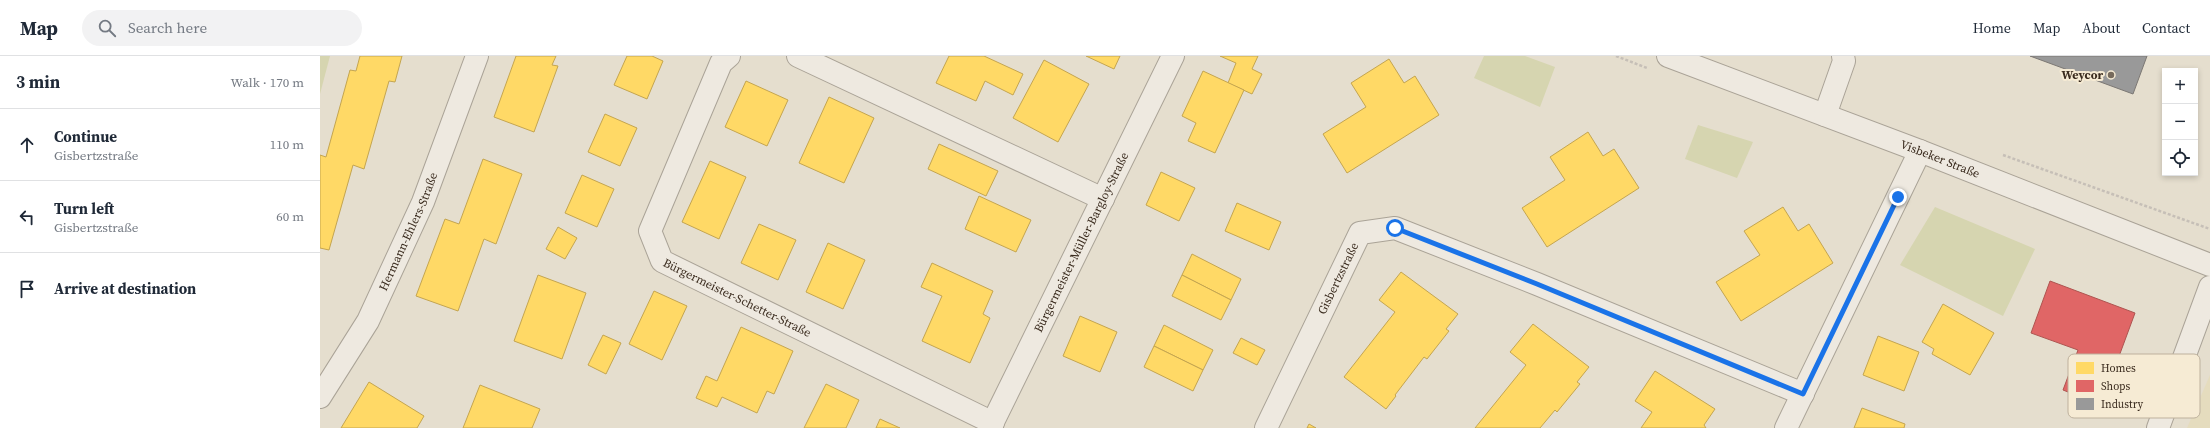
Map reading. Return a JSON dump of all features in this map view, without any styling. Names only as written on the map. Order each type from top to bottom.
[{"type":"street","name":"Hermann-Ehlers-Straße","points":[[320,397],[368,321],[423,202],[477,56]]},
{"type":"street","name":"Bürgermeister-Schetter-Straße","points":[[729,56],[721,62],[650,230],[662,261],[991,425]]},
{"type":"street","points":[[798,56],[1103,199]]},
{"type":"street","name":"Bürgermeister-Müller-Bargloy-Straße","points":[[991,425],[1174,56]]},
{"type":"street","name":"Visbeker Straße","points":[[1668,56],[1920,151],[2210,265]]},
{"type":"street","points":[[1825,115],[1844,61],[1843,56]]},
{"type":"street","points":[[1786,428],[1920,151]]},
{"type":"street","name":"Gisbertzstraße","points":[[1266,428],[1360,233],[1395,228],[1537,284],[1803,394]]},
{"type":"street","points":[[2185,354],[2210,287]]},
{"type":"street","points":[[2158,428],[2162,418]]},
{"type":"shaded area","points":[[2210,375],[2210,428],[2187,428],[2191,418],[2200,418],[2200,398]]},
{"type":"green space","points":[[320,56],[330,56],[320,94]]},
{"type":"green space","points":[[1484,56],[1525,56],[1555,67],[1540,107],[1474,78]]},
{"type":"green space","points":[[1698,125],[1753,142],[1737,178],[1685,159]]},
{"type":"green space","points":[[1935,207],[2035,249],[2003,316],[1900,265]]},
{"type":"building: Homes","points":[[360,56],[402,56],[395,82],[389,81],[364,169],[353,165],[329,250],[320,248],[320,155],[326,157],[350,70],[356,71]]},
{"type":"building: Homes","points":[[516,56],[556,56],[552,65],[558,66],[534,132],[494,117]]},
{"type":"building: Homes","points":[[627,56],[652,56],[663,61],[647,99],[614,85]]},
{"type":"building: Homes","points":[[949,56],[984,56],[1023,74],[1013,95],[985,81],[976,101],[936,83]]},
{"type":"building: Homes","points":[[1086,56],[1120,56],[1114,69]]},
{"type":"building: Homes","points":[[1220,56],[1258,56],[1252,69],[1262,74],[1252,94],[1228,83],[1236,63]]},
{"type":"building: Homes","points":[[1389,59],[1404,83],[1415,76],[1439,115],[1347,173],[1323,134],[1366,107],[1351,83]]},
{"type":"building: Homes","points":[[1044,60],[1089,84],[1058,142],[1013,118]]},
{"type":"building: Homes","points":[[1203,71],[1244,90],[1215,153],[1188,141],[1196,123],[1182,116]]},
{"type":"building: Homes","points":[[746,81],[788,100],[767,146],[725,127]]},
{"type":"building: Homes","points":[[829,97],[874,118],[844,183],[799,163]]},
{"type":"building: Homes","points":[[605,114],[637,128],[620,166],[588,152]]},
{"type":"building: Homes","points":[[1588,132],[1603,156],[1614,149],[1639,188],[1547,247],[1522,208],[1565,180],[1550,157]]},
{"type":"building: Homes","points":[[939,144],[998,171],[986,196],[928,169]]},
{"type":"building: Homes","points":[[483,159],[522,174],[496,244],[484,239],[458,311],[416,296],[445,219],[459,224]]},
{"type":"building: Homes","points":[[710,161],[746,177],[719,239],[682,222]]},
{"type":"building: Homes","points":[[1161,172],[1195,188],[1179,221],[1146,205]]},
{"type":"building: Homes","points":[[582,175],[614,189],[597,227],[565,213]]},
{"type":"building: Homes","points":[[979,196],[1031,220],[1016,252],[965,229]]},
{"type":"building: Homes","points":[[1237,203],[1281,222],[1269,250],[1225,231]]},
{"type":"building: Homes","points":[[1783,207],[1798,231],[1809,224],[1833,263],[1741,321],[1716,282],[1760,255],[1744,231]]},
{"type":"building: Homes","points":[[759,224],[796,240],[778,280],[741,263]]},
{"type":"building: Homes","points":[[558,227],[577,238],[565,259],[546,249]]},
{"type":"building: Homes","points":[[828,243],[865,260],[843,309],[806,292]]},
{"type":"building: Homes","points":[[1192,254],[1241,279],[1231,300],[1182,275]]},
{"type":"building: Homes","points":[[932,263],[993,291],[983,314],[990,318],[970,363],[922,341],[942,296],[921,287]]},
{"type":"building: Homes","points":[[1401,272],[1458,314],[1446,329],[1449,331],[1427,359],[1424,357],[1386,409],[1344,377],[1395,312],[1379,300]]},
{"type":"building: Homes","points":[[538,275],[586,293],[562,359],[514,341]]},
{"type":"building: Homes","points":[[1182,275],[1231,300],[1221,320],[1172,296]]},
{"type":"building: Homes","points":[[654,291],[687,306],[662,360],[629,344]]},
{"type":"building: Homes","points":[[1943,304],[1994,333],[1970,375],[1932,354],[1934,349],[1922,342]]},
{"type":"building: Homes","points":[[1080,316],[1117,332],[1100,372],[1063,356]]},
{"type":"building: Homes","points":[[1533,324],[1589,367],[1577,382],[1580,384],[1557,412],[1555,410],[1540,428],[1475,428],[1526,365],[1510,352]]},
{"type":"building: Homes","points":[[1164,325],[1213,350],[1203,370],[1154,346]]},
{"type":"building: Homes","points":[[741,327],[793,351],[774,394],[767,391],[757,413],[722,397],[717,407],[696,398],[706,376],[717,381]]},
{"type":"building: Homes","points":[[603,335],[621,343],[606,374],[588,365]]},
{"type":"building: Homes","points":[[1878,336],[1919,352],[1904,391],[1863,375]]},
{"type":"building: Homes","points":[[1241,338],[1265,350],[1257,365],[1233,353]]},
{"type":"building: Homes","points":[[1154,346],[1203,370],[1193,391],[1144,367]]},
{"type":"building: Homes","points":[[1655,371],[1715,409],[1704,425],[1706,428],[1641,428],[1652,412],[1635,401]]},
{"type":"building: Homes","points":[[369,382],[424,416],[417,428],[341,428]]},
{"type":"building: Homes","points":[[826,384],[859,400],[846,428],[804,428]]},
{"type":"building: Homes","points":[[480,385],[540,409],[532,428],[463,428]]},
{"type":"building: Homes","points":[[1862,408],[1905,424],[1904,428],[1854,428]]},
{"type":"building: Homes","points":[[880,419],[900,428],[876,428]]},
{"type":"building: Homes","points":[[1309,424],[1316,428],[1307,428]]},
{"type":"building: Shops","points":[[2050,281],[2135,313],[2120,354],[2076,354],[2078,350],[2031,333]]},
{"type":"building: Shops","points":[[2068,377],[2068,392],[2063,390]]},
{"type":"building: Industry","name":"Weycor","points":[[2030,56],[2147,56],[2133,94]]},
{"type":"place","name":"Weycor","points":[[2111,75]]},
{"type":"route","points":[[1395,228],[1537,284],[1803,394],[1898,197]]}]
